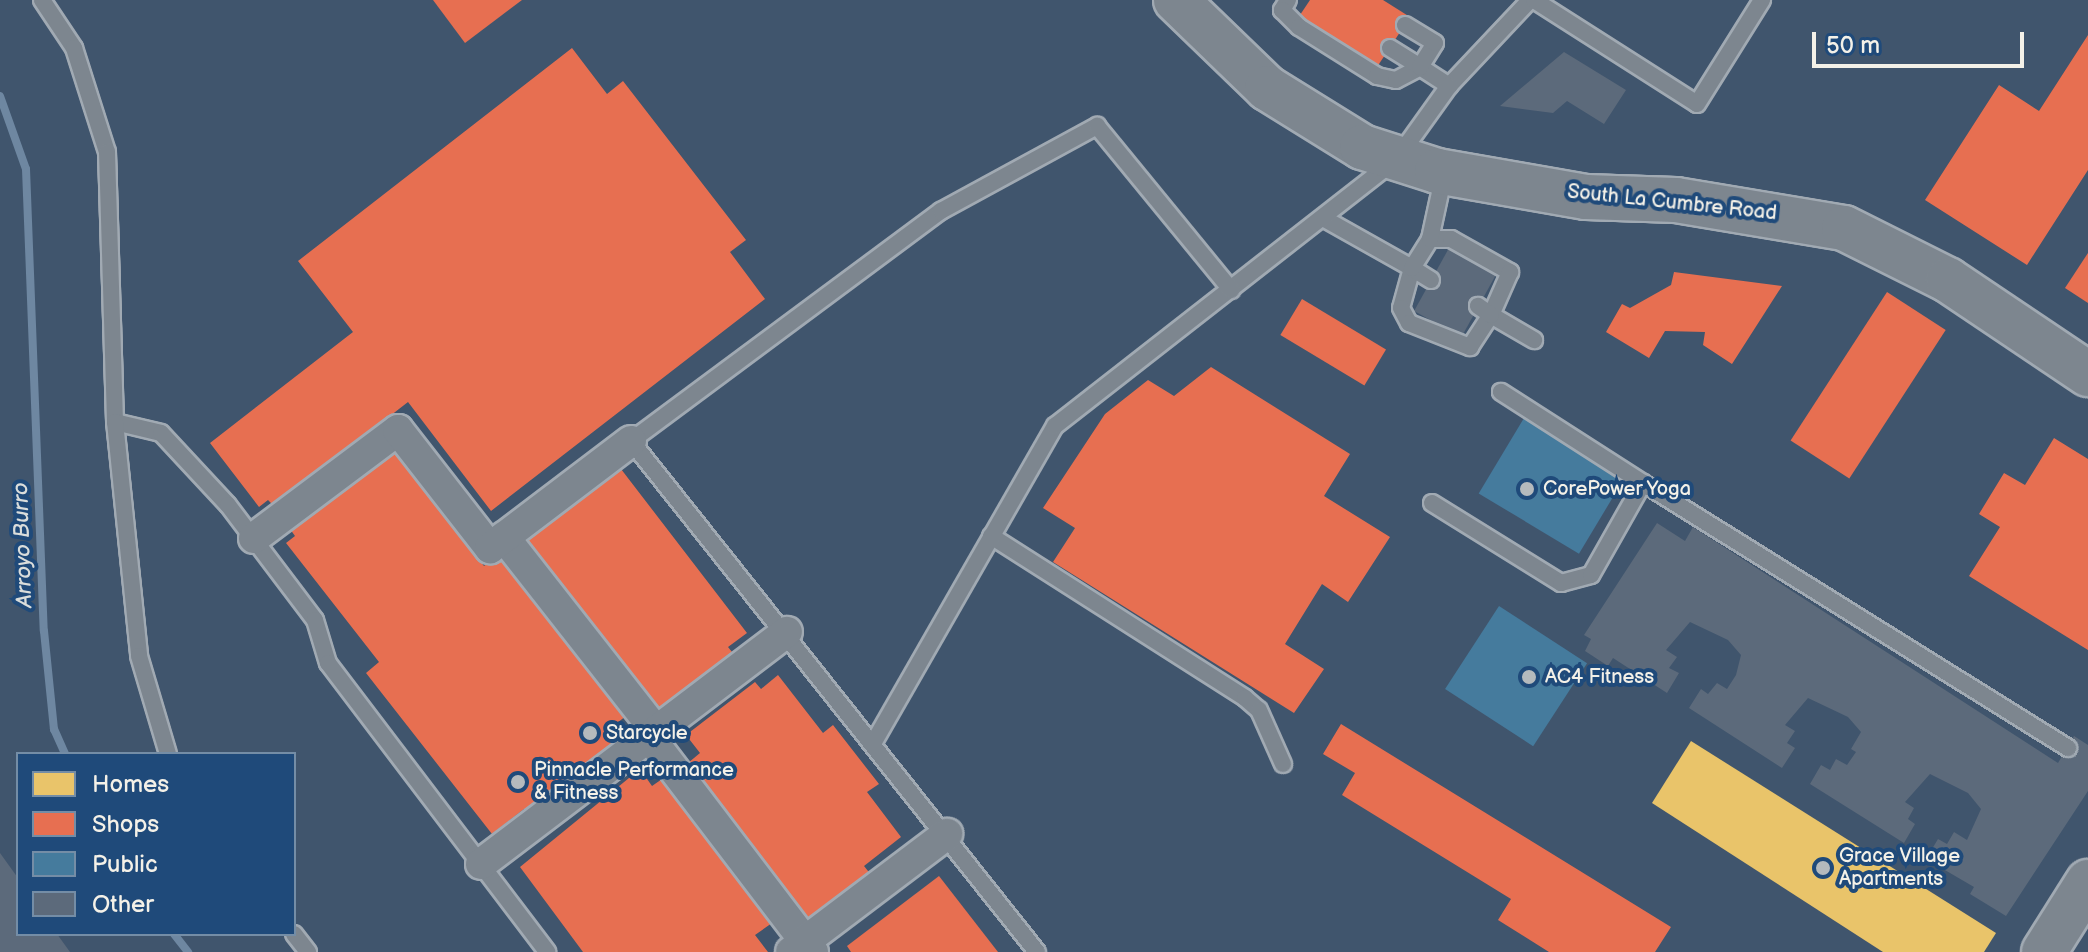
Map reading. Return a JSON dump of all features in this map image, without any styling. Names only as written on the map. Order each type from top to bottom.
[{"type":"main road","name":"South La Cumbre Road","points":[[1176,0],[1267,88],[1396,160],[1444,172],[1844,228],[1948,280],[2088,374]]},
{"type":"main road","points":[[2044,952],[2088,882]]},
{"type":"street","points":[[254,538],[398,430],[490,548],[631,441]]},
{"type":"street","points":[[504,537],[653,735],[803,948],[947,834]]},
{"type":"street","points":[[481,864],[787,632]]},
{"type":"lane","points":[[42,0],[74,48],[107,152],[115,422],[139,656],[167,752]]},
{"type":"lane","points":[[1288,0],[1282,10],[1299,27],[1377,76],[1396,80],[1420,67],[1435,43],[1405,25]]},
{"type":"lane","points":[[875,740],[1055,426],[1396,160],[1449,86],[1532,0],[1697,104],[1762,0]]},
{"type":"lane","points":[[1390,48],[1449,86]]},
{"type":"lane","points":[[1037,952],[875,740],[631,441],[941,211],[1097,126],[1231,290]]},
{"type":"lane","points":[[1430,239],[1451,239],[1510,272],[1485,310],[1470,347],[1409,323],[1401,308],[1412,268],[1430,239],[1444,172]]},
{"type":"lane","points":[[1323,218],[1431,280]]},
{"type":"lane","points":[[1485,310],[1534,340]]},
{"type":"lane","points":[[1501,392],[2068,748]]},
{"type":"lane","points":[[115,422],[161,433],[254,538],[315,620],[328,663],[547,952]]},
{"type":"lane","points":[[1432,503],[1574,585],[1591,575],[1643,483]]},
{"type":"lane","points":[[991,536],[1245,698],[1259,710],[1283,764]]},
{"type":"lane","points":[[296,936],[308,952]]},
{"type":"building: Homes","name":"Grace Village Apartments","points":[[1691,741],[1996,933],[1984,952],[1883,952],[1652,803]]},
{"type":"building: Shops","points":[[433,0],[522,0],[465,43]]},
{"type":"building: Shops","points":[[1310,0],[1383,0],[1410,17],[1377,67],[1298,18]]},
{"type":"building: Shops","points":[[2088,35],[2088,170],[2027,265],[1925,200],[1999,85],[2039,111]]},
{"type":"building: Shops","points":[[572,48],[607,94],[623,81],[746,240],[730,252],[765,299],[491,511],[408,402],[274,506],[268,500],[259,507],[210,443],[353,332],[298,261]]},
{"type":"building: Shops","points":[[2088,253],[2088,303],[2065,288]]},
{"type":"building: Shops","points":[[1674,272],[1782,286],[1732,364],[1703,345],[1705,332],[1665,331],[1649,358],[1606,332],[1622,304],[1630,308],[1671,285]]},
{"type":"building: Shops","points":[[1887,292],[1946,330],[1849,479],[1791,440]]},
{"type":"building: Shops","points":[[1302,299],[1386,349],[1364,385],[1280,335]]},
{"type":"building: Shops","points":[[1211,367],[1350,454],[1324,496],[1390,537],[1348,602],[1322,584],[1285,644],[1324,669],[1294,713],[1053,562],[1075,528],[1043,508],[1105,414],[1148,380],[1174,396]]},
{"type":"building: Shops","points":[[2054,438],[2088,459],[2088,650],[1969,576],[2000,527],[1979,514],[2004,473],[2025,485]]},
{"type":"building: Shops","points":[[393,449],[484,566],[500,554],[626,716],[604,733],[618,752],[532,820],[524,809],[492,834],[366,673],[379,662],[286,543],[295,536],[290,529]]},
{"type":"building: Shops","points":[[621,469],[747,633],[728,647],[736,657],[659,716],[523,537]]},
{"type":"building: Shops","points":[[778,675],[823,733],[833,725],[879,784],[867,792],[901,837],[864,866],[872,876],[812,922],[688,763],[700,753],[686,735],[755,682],[761,689]]},
{"type":"building: Shops","points":[[1341,724],[1671,927],[1655,952],[1549,952],[1498,920],[1511,899],[1342,795],[1355,773],[1323,754]]},
{"type":"building: Shops","points":[[640,769],[652,786],[665,777],[772,923],[755,935],[768,952],[583,952],[520,867]]},
{"type":"building: Shops","points":[[939,876],[998,952],[851,952],[847,946]]},
{"type":"building: Public","points":[[1524,418],[1624,478],[1579,554],[1479,493]]},
{"type":"building: Public","points":[[1499,606],[1587,663],[1533,746],[1445,689]]},
{"type":"building: Other","points":[[1564,52],[1626,90],[1604,124],[1567,101],[1553,113],[1500,106]]},
{"type":"building: Other","points":[[1449,248],[1496,274],[1461,337],[1414,311]]},
{"type":"building: Other","points":[[1657,523],[1685,541],[1693,527],[2058,763],[2074,736],[2088,745],[2088,791],[2006,916],[1970,894],[1974,887],[1926,859],[1938,839],[1947,844],[1954,832],[1967,840],[1981,809],[1968,793],[1930,774],[1905,802],[1914,808],[1908,819],[1915,824],[1904,843],[1810,784],[1821,765],[1830,770],[1836,759],[1847,765],[1856,752],[1851,749],[1861,732],[1848,717],[1808,698],[1785,725],[1795,731],[1787,743],[1795,748],[1782,768],[1689,708],[1701,689],[1708,694],[1717,683],[1727,689],[1736,675],[1741,655],[1728,640],[1690,622],[1666,650],[1677,657],[1669,668],[1679,673],[1667,693],[1613,658],[1608,666],[1585,651],[1591,639],[1584,635]]},
{"type":"building: Other","points":[[0,853],[16,875],[16,936],[58,936],[70,952],[0,952]]},
{"type":"waterway","name":"Arroyo Burro","points":[[0,96],[26,169],[44,631],[54,729],[64,752]]},
{"type":"waterway","name":"Arroyo Burro","points":[[176,936],[188,952]]},
{"type":"place","name":"CorePower Yoga","points":[[1527,489]]},
{"type":"place","name":"AC4 Fitness","points":[[1529,677]]},
{"type":"place","name":"Starcycle","points":[[590,733]]},
{"type":"place","name":"Pinnacle Performance & Fitness","points":[[518,782]]},
{"type":"place","name":"Grace Village Apartments","points":[[1823,868]]}]
